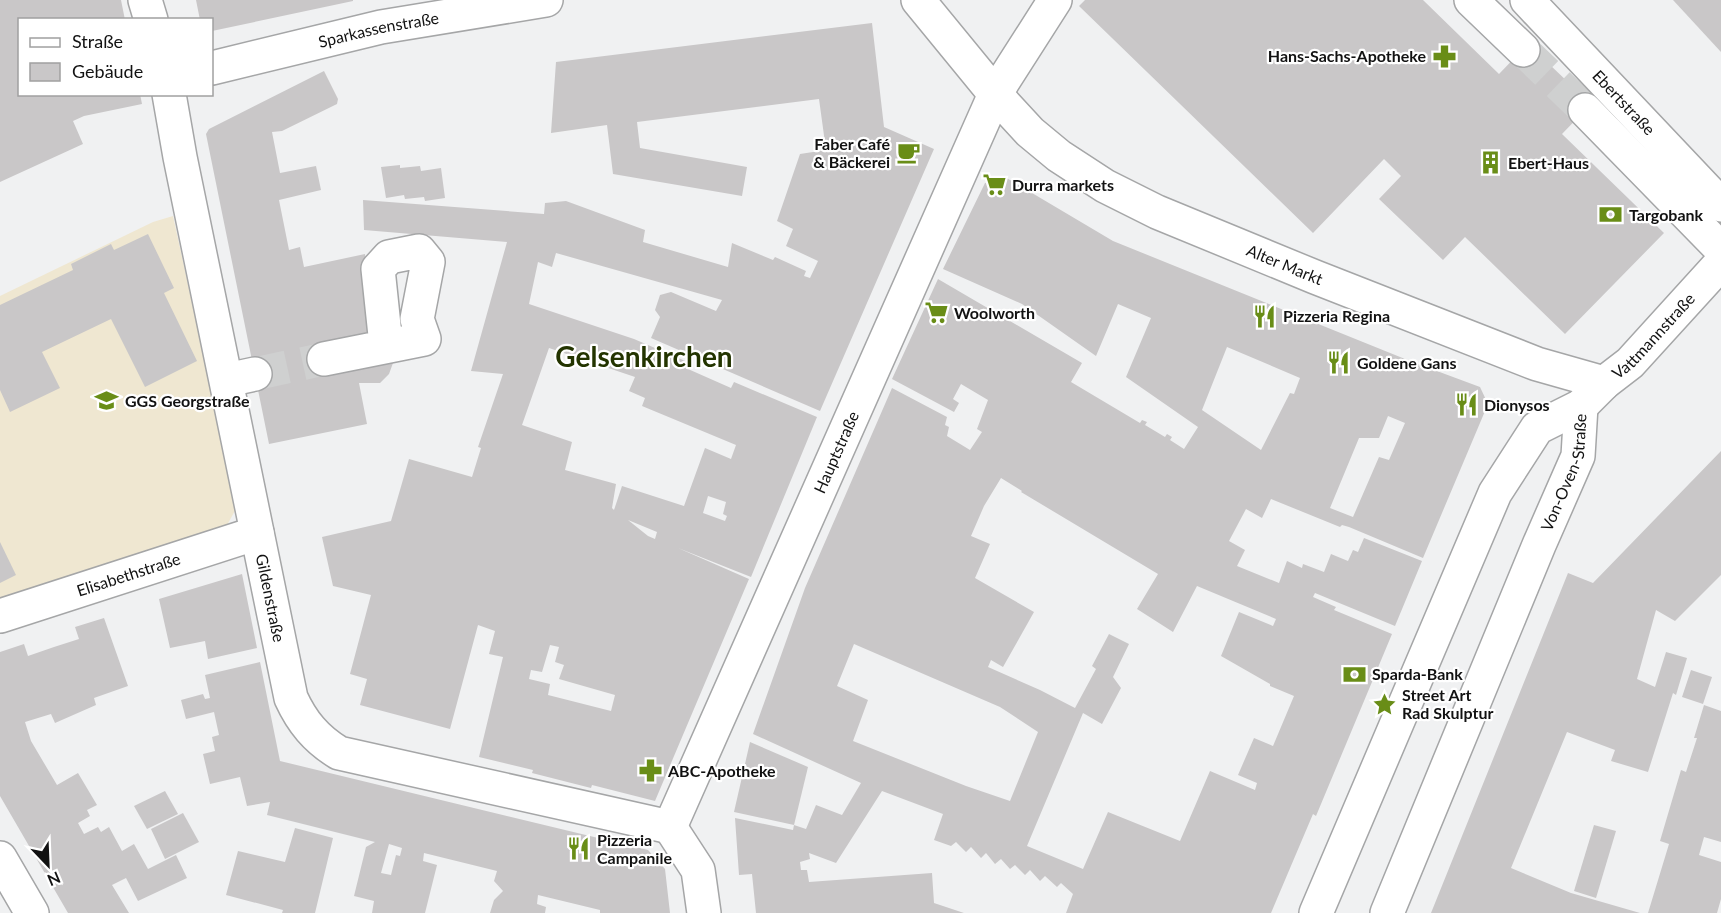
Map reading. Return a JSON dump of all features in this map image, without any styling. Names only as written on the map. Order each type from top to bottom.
[{"type":"street","points":[[145,0],[150,18]]},
{"type":"street","name":"Sparkassenstraße","points":[[213,68],[381,27],[546,0]]},
{"type":"street","points":[[918,0],[995,94]]},
{"type":"street","name":"Hauptstraße","points":[[670,827],[995,94],[1055,0]]},
{"type":"street","points":[[1471,0],[1523,50]]},
{"type":"street","name":"Ebertstraße","points":[[1527,0],[1721,205]]},
{"type":"street","name":"Alter Markt","points":[[995,94],[1030,132],[1059,156],[1105,186],[1157,212],[1537,364],[1604,383]]},
{"type":"street","name":"Gildenstraße","points":[[169,96],[169,161],[241,377],[257,532],[291,698],[299,715],[323,743],[339,753],[670,827]]},
{"type":"street","name":"Ebertstraße","points":[[1585,110],[1721,249]]},
{"type":"street","name":"Vattmannstraße","points":[[1581,406],[1604,383],[1630,363],[1721,262]]},
{"type":"street","points":[[324,359],[386,345]]},
{"type":"street","name":"Von-Oven-Straße","points":[[1316,913],[1495,493],[1537,428],[1581,406],[1578,456],[1387,913]]},
{"type":"street","name":"Elisabethstraße","points":[[0,616],[257,532]]},
{"type":"street","points":[[670,827],[698,870],[704,913]]},
{"type":"street","points":[[0,858],[32,913]]},
{"type":"shaded area","name":"GGS Georgstraße","points":[[173,216],[237,507],[226,527],[0,600],[0,296],[153,222]]},
{"type":"building","points":[[0,0],[121,0],[125,18],[18,18],[18,96],[140,96],[142,104],[84,116],[73,121],[83,144],[0,182]]},
{"type":"building","points":[[196,0],[353,0],[213,31],[213,18],[200,18]]},
{"type":"building","name":"Ebert-Haus","points":[[1085,0],[1423,0],[1499,74],[1528,44],[1591,104],[1562,134],[1664,233],[1565,334],[1465,237],[1443,260],[1379,199],[1401,176],[1384,159],[1313,233],[1079,6]]},
{"type":"building","points":[[1673,0],[1721,0],[1721,52]]},
{"type":"building","points":[[872,23],[884,127],[934,149],[820,411],[651,338],[660,317],[655,310],[660,295],[671,292],[716,311],[722,300],[556,253],[552,267],[538,262],[529,304],[634,339],[690,363],[688,369],[731,388],[734,382],[817,417],[751,577],[678,548],[749,579],[655,801],[592,785],[591,788],[532,773],[533,770],[479,757],[503,657],[489,654],[495,631],[478,625],[450,729],[360,705],[367,679],[350,674],[371,595],[333,586],[322,537],[391,521],[409,459],[472,477],[481,448],[478,447],[503,374],[471,371],[507,242],[364,230],[363,200],[544,214],[545,203],[566,201],[645,230],[643,242],[728,267],[732,243],[773,260],[775,257],[806,271],[804,276],[810,278],[818,261],[786,246],[793,229],[777,221],[800,154],[826,150],[819,99],[637,122],[640,148],[747,167],[742,196],[613,174],[607,125],[551,133],[556,62]],"holes":[[[549,348],[635,377],[629,391],[645,398],[642,406],[736,445],[731,459],[705,448],[684,506],[622,486],[614,510],[612,508],[616,484],[565,470],[572,442],[522,425]],[[708,496],[726,502],[723,514],[727,516],[725,521],[703,513]],[[628,520],[657,532],[655,539]],[[550,645],[559,647],[555,662],[564,665],[559,679],[615,695],[611,711],[548,695],[550,684],[529,679],[531,670],[542,672]]]},
{"type":"building","points":[[324,71],[338,99],[337,104],[282,131],[272,132],[280,173],[316,166],[321,190],[279,200],[289,250],[300,247],[304,267],[365,254],[371,360],[393,363],[389,374],[380,383],[359,383],[367,424],[269,444],[206,134],[209,129]]},
{"type":"building","points":[[400,165],[400,168],[420,166],[421,171],[441,168],[445,198],[425,201],[424,197],[405,199],[404,195],[386,198],[381,167]]},
{"type":"building","points":[[1005,177],[1113,241],[1480,387],[1488,404],[1423,558],[1349,527],[1342,525],[1340,527],[1271,499],[1262,518],[1246,509],[1229,541],[1245,550],[1237,566],[1279,583],[1287,561],[1302,568],[1303,564],[1324,572],[1331,554],[1348,561],[1353,550],[1358,552],[1364,538],[1422,561],[1395,626],[1315,593],[1313,597],[1336,607],[1334,610],[1392,634],[1316,816],[1313,814],[1271,913],[1066,913],[1073,894],[1061,883],[1057,887],[1045,876],[1040,881],[1030,870],[1025,875],[1015,865],[1010,869],[1001,859],[995,864],[986,853],[981,858],[971,847],[966,852],[956,842],[951,846],[934,840],[943,814],[882,791],[836,863],[809,853],[810,859],[800,862],[801,870],[807,870],[809,882],[932,873],[934,903],[964,913],[756,913],[752,874],[739,875],[735,818],[793,830],[794,825],[806,829],[816,805],[842,815],[861,783],[753,734],[805,588],[892,388],[947,417],[945,425],[949,427],[947,436],[970,450],[982,432],[977,429],[988,400],[961,384],[953,399],[959,403],[954,412],[892,379],[938,279],[1082,363],[1071,382],[1140,423],[1142,420],[1147,422],[1145,425],[1165,437],[1167,434],[1172,437],[1170,440],[1184,449],[1198,427],[1126,377],[1151,318],[1118,304],[1096,356],[1022,304],[943,269],[985,183]],"holes":[[[1227,347],[1300,378],[1294,394],[1290,393],[1261,450],[1202,410]],[[1388,416],[1405,423],[1389,460],[1379,457],[1353,517],[1330,508],[1359,438],[1379,438]],[[1001,478],[1158,574],[1137,609],[1173,632],[1197,586],[1276,619],[1273,626],[1239,612],[1221,656],[1270,686],[1294,696],[1273,746],[1254,738],[1238,775],[1257,783],[1255,790],[1210,771],[1180,841],[1108,812],[1083,869],[1027,846],[1083,713],[1102,724],[1121,688],[1113,677],[1129,644],[1109,634],[1092,666],[1096,669],[1075,708],[988,667],[991,660],[1003,667],[1034,612],[975,578],[990,544],[971,536],[984,506]],[[854,644],[1000,707],[1038,732],[1010,801],[853,741],[868,700],[837,686]]]},
{"type":"building","points":[[148,234],[174,288],[164,293],[197,361],[145,387],[111,319],[42,352],[60,388],[10,412],[0,390],[0,305],[73,270],[71,264],[111,244],[114,250]]},
{"type":"building","points":[[1721,451],[1721,575],[1675,621],[1656,610],[1637,679],[1655,687],[1666,652],[1687,658],[1676,695],[1673,693],[1648,772],[1611,761],[1615,750],[1567,732],[1511,868],[1571,893],[1640,913],[1431,913],[1568,573],[1593,583]]},
{"type":"building","points":[[0,542],[16,575],[0,583]]},
{"type":"building","points":[[242,574],[257,648],[208,659],[205,641],[170,648],[159,599]]},
{"type":"building","points":[[104,618],[128,686],[94,698],[96,705],[55,723],[51,714],[25,722],[31,741],[57,785],[78,773],[97,805],[87,810],[90,816],[78,823],[84,834],[98,827],[101,832],[109,827],[122,851],[134,844],[148,869],[176,855],[187,878],[138,901],[126,878],[112,885],[129,913],[68,913],[0,796],[0,652],[24,644],[28,656],[79,639],[75,627]]},
{"type":"building","points":[[260,662],[280,761],[648,850],[665,869],[670,913],[600,913],[600,910],[538,895],[537,904],[546,907],[545,913],[490,913],[494,900],[503,891],[494,881],[497,871],[424,853],[423,861],[437,865],[425,913],[372,913],[374,901],[354,896],[366,847],[375,842],[267,815],[270,802],[247,806],[240,777],[210,784],[203,754],[215,751],[212,737],[219,735],[214,712],[186,719],[181,700],[203,694],[205,699],[210,698],[205,675]],"holes":[[[389,844],[402,848],[400,856],[396,855],[391,875],[381,873]]]},
{"type":"building","points":[[1691,670],[1712,677],[1703,704],[1682,697]]},
{"type":"building","points":[[1704,705],[1721,711],[1721,842],[1704,837],[1699,855],[1721,862],[1721,899],[1717,913],[1648,913],[1669,844],[1660,841],[1681,770],[1686,772],[1697,738],[1694,738]]},
{"type":"building","points":[[750,742],[808,767],[794,825],[734,812]]},
{"type":"building","points":[[165,791],[178,814],[147,829],[134,806]]},
{"type":"building","points":[[183,813],[199,842],[165,859],[151,829]]},
{"type":"building","points":[[1594,825],[1616,831],[1596,898],[1574,891]]},
{"type":"building","points":[[295,828],[333,838],[315,913],[282,913],[283,910],[226,895],[238,851],[285,862]]},
{"type":"tunnel","points":[[1523,50],[1585,110]]},
{"type":"tunnel","points":[[255,374],[324,359]]},
{"type":"place","name":"Hans-Sachs-Apotheke","points":[[1444,56]]},
{"type":"place","name":"Faber Café & Bäckerei","points":[[908,153]]},
{"type":"place","name":"Ebert-Haus","points":[[1490,163]]},
{"type":"place","name":"Durra markets","points":[[994,185]]},
{"type":"place","name":"Targobank","points":[[1611,215]]},
{"type":"place","name":"Woolworth","points":[[936,313]]},
{"type":"place","name":"Pizzeria Regina","points":[[1265,316]]},
{"type":"place","name":"Goldene Gans","points":[[1339,363]]},
{"type":"place","name":"GGS Georgstraße","points":[[107,401]]},
{"type":"place","name":"Dionysos","points":[[1466,405]]},
{"type":"place","name":"Sparda-Bank","points":[[1354,674]]},
{"type":"place","name":"Street Art Rad Skulptur","points":[[1384,704]]},
{"type":"place","name":"ABC-Apotheke","points":[[650,771]]},
{"type":"place","name":"Pizzeria Campanile","points":[[579,849]]},
{"type":"district","name":"Gelsenkirchen","points":[[644,357]]}]
